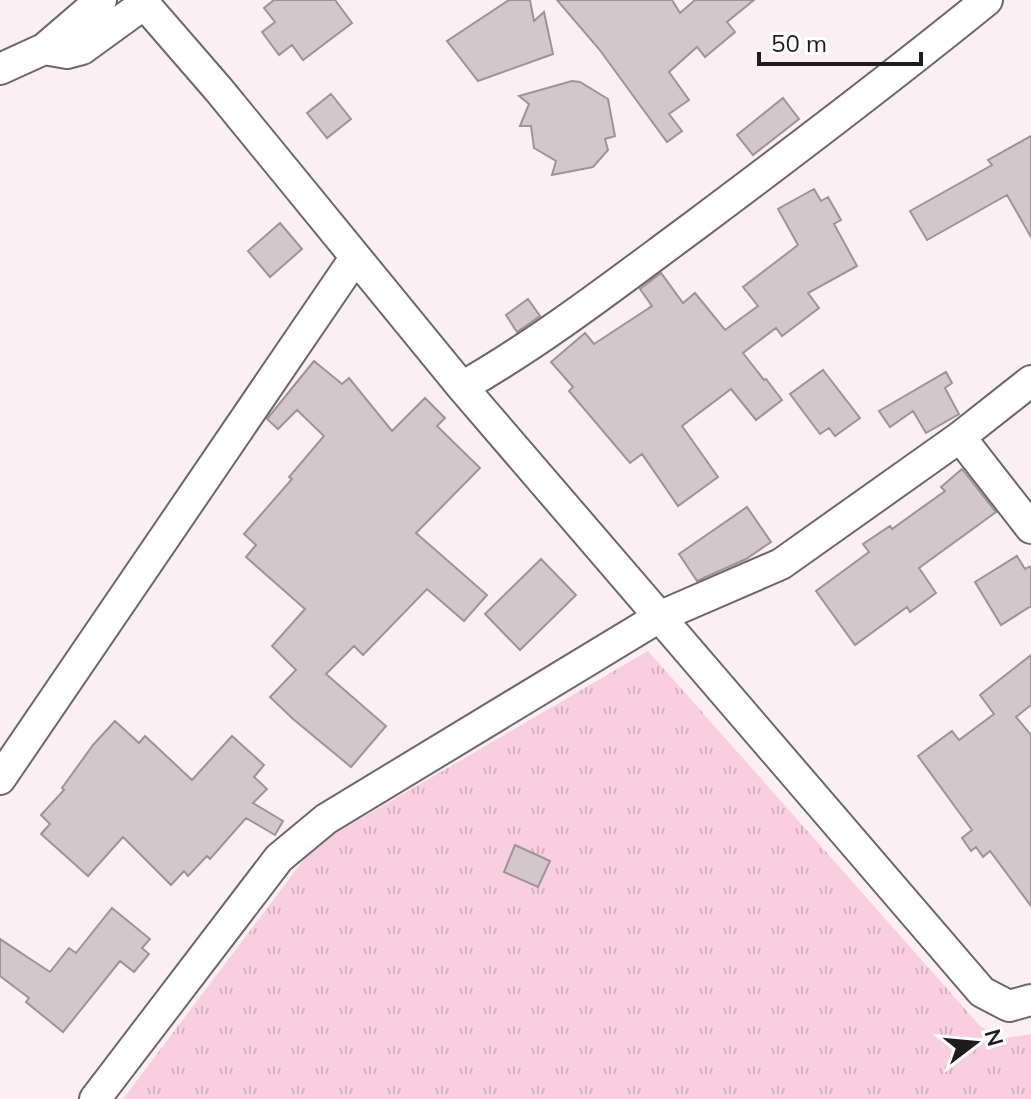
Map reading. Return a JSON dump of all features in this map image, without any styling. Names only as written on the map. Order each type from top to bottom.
[{"type":"street","points":[[0,69],[44,49],[101,0]]},
{"type":"street","points":[[462,387],[522,352],[588,305],[870,95],[987,0]]},
{"type":"street","points":[[44,49],[67,53],[82,49],[142,2],[219,90],[462,387],[982,992],[1009,1006],[1031,1000]]},
{"type":"street","points":[[0,779],[355,258]]},
{"type":"street","points":[[95,1099],[279,858],[326,819],[661,616],[781,564],[960,437],[1031,381]]},
{"type":"street","points":[[960,437],[1031,528]]},
{"type":"green space","points":[[648,651],[981,1027],[1006,1038],[1031,1034],[1031,1099],[123,1099],[314,846]]},
{"type":"building","points":[[274,0],[335,0],[352,23],[303,60],[292,45],[279,55],[262,32],[275,22],[264,8]]},
{"type":"building","points":[[509,0],[530,0],[534,21],[544,12],[553,54],[478,81],[447,41]]},
{"type":"building","points":[[557,0],[672,0],[680,13],[695,0],[754,0],[727,22],[735,32],[705,57],[697,47],[669,72],[689,100],[669,114],[682,131],[667,142],[599,49]]},
{"type":"building","points":[[572,81],[580,82],[608,99],[615,136],[605,139],[608,150],[593,167],[552,175],[556,161],[534,148],[531,126],[520,126],[529,104],[519,96]]},
{"type":"building","points":[[331,94],[351,119],[327,138],[307,113]]},
{"type":"building","points":[[783,98],[799,119],[753,155],[737,135]]},
{"type":"building","points":[[1031,136],[1031,237],[1007,195],[927,240],[910,211],[992,165],[988,160]]},
{"type":"building","points":[[814,189],[821,201],[828,197],[841,220],[834,224],[857,266],[808,293],[819,308],[782,336],[776,328],[743,353],[782,400],[756,420],[731,389],[682,426],[718,477],[678,506],[642,454],[630,463],[569,391],[573,387],[551,362],[585,333],[594,344],[652,306],[640,289],[661,273],[683,303],[695,293],[725,330],[758,306],[743,287],[798,245],[778,209]]},
{"type":"building","points":[[280,223],[302,249],[270,277],[248,251]]},
{"type":"building","points":[[528,299],[540,316],[517,332],[506,315]]},
{"type":"building","points":[[314,361],[342,384],[349,378],[392,431],[425,398],[445,418],[437,426],[480,468],[416,533],[487,595],[464,621],[427,589],[363,655],[354,646],[326,674],[386,726],[351,767],[270,697],[296,670],[272,646],[305,609],[246,557],[256,545],[244,534],[292,479],[289,477],[324,436],[297,410],[278,429],[267,419]]},
{"type":"building","points":[[823,370],[860,418],[835,436],[829,428],[820,434],[790,394]]},
{"type":"building","points":[[946,372],[952,383],[945,388],[959,414],[926,433],[913,411],[890,427],[879,411]]},
{"type":"building","points":[[962,469],[996,512],[919,568],[936,593],[910,612],[907,607],[855,645],[816,591],[869,552],[863,544],[890,526],[892,529],[945,491],[941,487]]},
{"type":"building","points":[[747,507],[771,542],[746,559],[697,581],[679,554]]},
{"type":"building","points":[[1017,556],[1025,569],[1031,566],[1031,606],[1001,625],[975,582]]},
{"type":"building","points":[[541,559],[576,595],[520,650],[485,614]]},
{"type":"building","points":[[1031,655],[1031,705],[1016,717],[1031,735],[1031,906],[990,851],[983,857],[976,847],[971,851],[962,838],[972,830],[918,756],[952,731],[959,740],[994,714],[980,695]]},
{"type":"building","points":[[115,721],[139,743],[145,736],[192,780],[232,736],[264,765],[254,777],[267,789],[253,803],[283,821],[275,835],[246,818],[210,859],[207,856],[188,876],[184,871],[171,885],[123,837],[88,876],[41,834],[50,824],[41,815],[64,790],[62,788],[93,745]]},
{"type":"building","points":[[515,845],[550,861],[538,887],[504,872]]},
{"type":"building","points":[[112,908],[150,939],[142,948],[149,954],[134,972],[120,961],[63,1032],[26,1002],[29,998],[0,976],[0,939],[50,972],[69,948],[76,953]]}]
